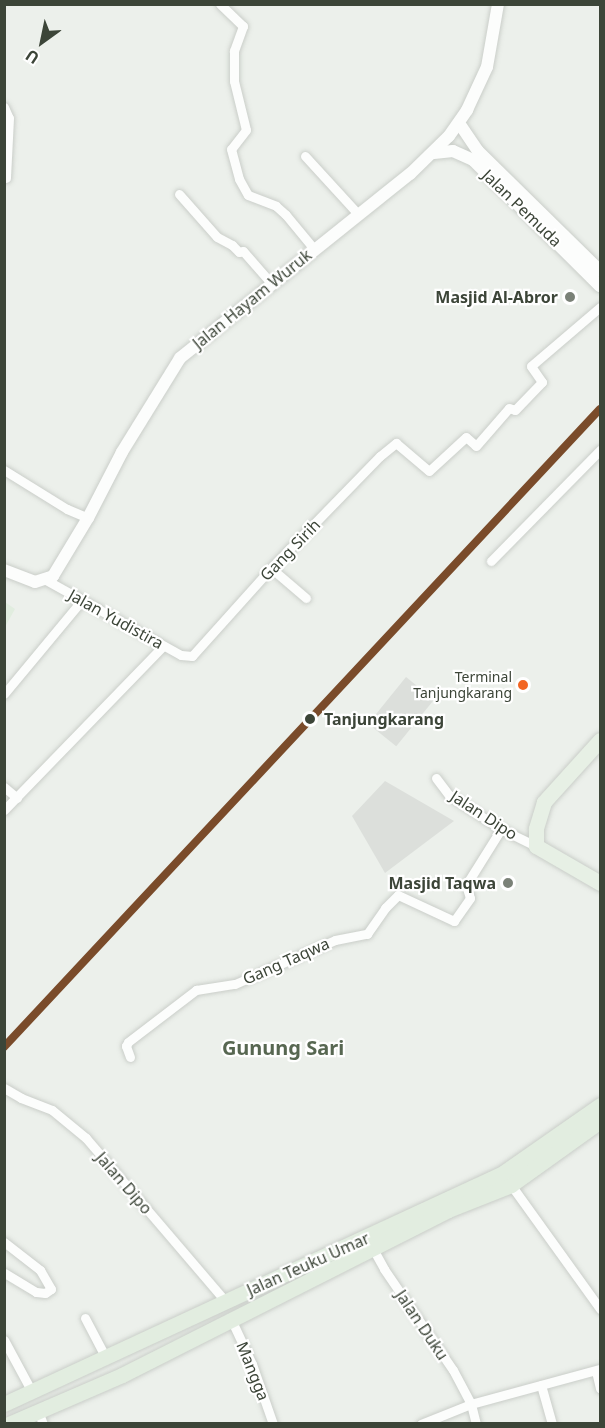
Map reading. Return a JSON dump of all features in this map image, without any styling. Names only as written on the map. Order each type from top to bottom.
[{"type":"highway","name":"Jalan Teuku Umar","points":[[4,1404],[502,1173],[600,1105]]},
{"type":"highway","name":"Jalan Teuku Umar","points":[[9,1424],[40,1417],[372,1247],[448,1210],[511,1185],[600,1121]]},
{"type":"main road","points":[[600,740],[544,802],[536,829],[536,846],[600,883]]},
{"type":"street","points":[[220,4],[243,26],[234,51],[234,81],[246,130],[231,149],[239,179],[248,195],[276,206],[286,215],[314,249]]},
{"type":"street","name":"Jalan Hayam Wuruk","points":[[46,580],[59,568],[122,452],[175,364],[271,283],[434,153],[459,123],[487,67],[498,4]]},
{"type":"street","points":[[4,106],[9,118],[6,178]]},
{"type":"street","name":"Jalan Pemuda","points":[[459,123],[477,151],[600,271]]},
{"type":"street","name":"Jalan Pemuda","points":[[434,153],[453,152],[473,160],[600,286]]},
{"type":"street","points":[[306,156],[358,214]]},
{"type":"street","points":[[179,194],[217,237],[232,245],[239,252],[243,251],[271,283]]},
{"type":"street","name":"Gang Sirih","points":[[186,657],[196,652],[272,568],[396,443],[429,471],[466,437],[476,446],[509,408],[515,410],[542,382],[531,366],[600,307]]},
{"type":"street","points":[[491,561],[600,450]]},
{"type":"street","points":[[4,470],[67,509],[88,518]]},
{"type":"street","points":[[272,568],[306,598]]},
{"type":"street","points":[[4,570],[27,580],[46,580]]},
{"type":"street","name":"Jalan Yudistira","points":[[46,580],[186,657]]},
{"type":"street","points":[[4,694],[82,600]]},
{"type":"street","points":[[4,810],[163,646]]},
{"type":"street","name":"Jalan Dipo","points":[[436,778],[449,795],[501,829],[536,846]]},
{"type":"street","points":[[4,787],[17,798]]},
{"type":"street","name":"Gang Taqwa","points":[[130,1057],[126,1046],[128,1042],[196,990],[235,984],[334,940],[367,934],[385,908],[398,895],[454,921],[470,898],[466,885],[501,829]]},
{"type":"street","name":"Jalan Dipo","points":[[4,1088],[21,1098],[52,1110],[86,1138],[225,1301]]},
{"type":"street","points":[[511,1185],[600,1309]]},
{"type":"street","points":[[4,1242],[40,1270],[51,1289],[45,1293],[36,1292],[4,1272]]},
{"type":"street","name":"Jalan Duku","points":[[372,1247],[384,1269],[430,1333],[471,1404],[476,1424]]},
{"type":"street","points":[[85,1318],[106,1358]]},
{"type":"street","name":"Mangga","points":[[231,1319],[252,1364],[273,1424]]},
{"type":"street","points":[[4,1340],[32,1392]]},
{"type":"street","points":[[421,1424],[471,1404],[598,1370],[600,1389]]},
{"type":"street","points":[[541,1385],[552,1424]]},
{"type":"shaded area","points":[[5,602],[15,609],[5,627]]},
{"type":"shaded area","points":[[406,677],[434,700],[396,746],[368,724]]},
{"type":"shaded area","points":[[385,781],[454,821],[385,873],[352,816]]},
{"type":"transit line","points":[[4,1047],[600,409]]},
{"type":"place","name":"Masjid Al-Abror","points":[[570,297]]},
{"type":"place","name":"Terminal Tanjungkarang","points":[[523,685]]},
{"type":"place","name":"Tanjungkarang","points":[[310,719]]},
{"type":"place","name":"Masjid Taqwa","points":[[508,883]]},
{"type":"district","name":"Gunung Sari","points":[[283,1047]]}]
